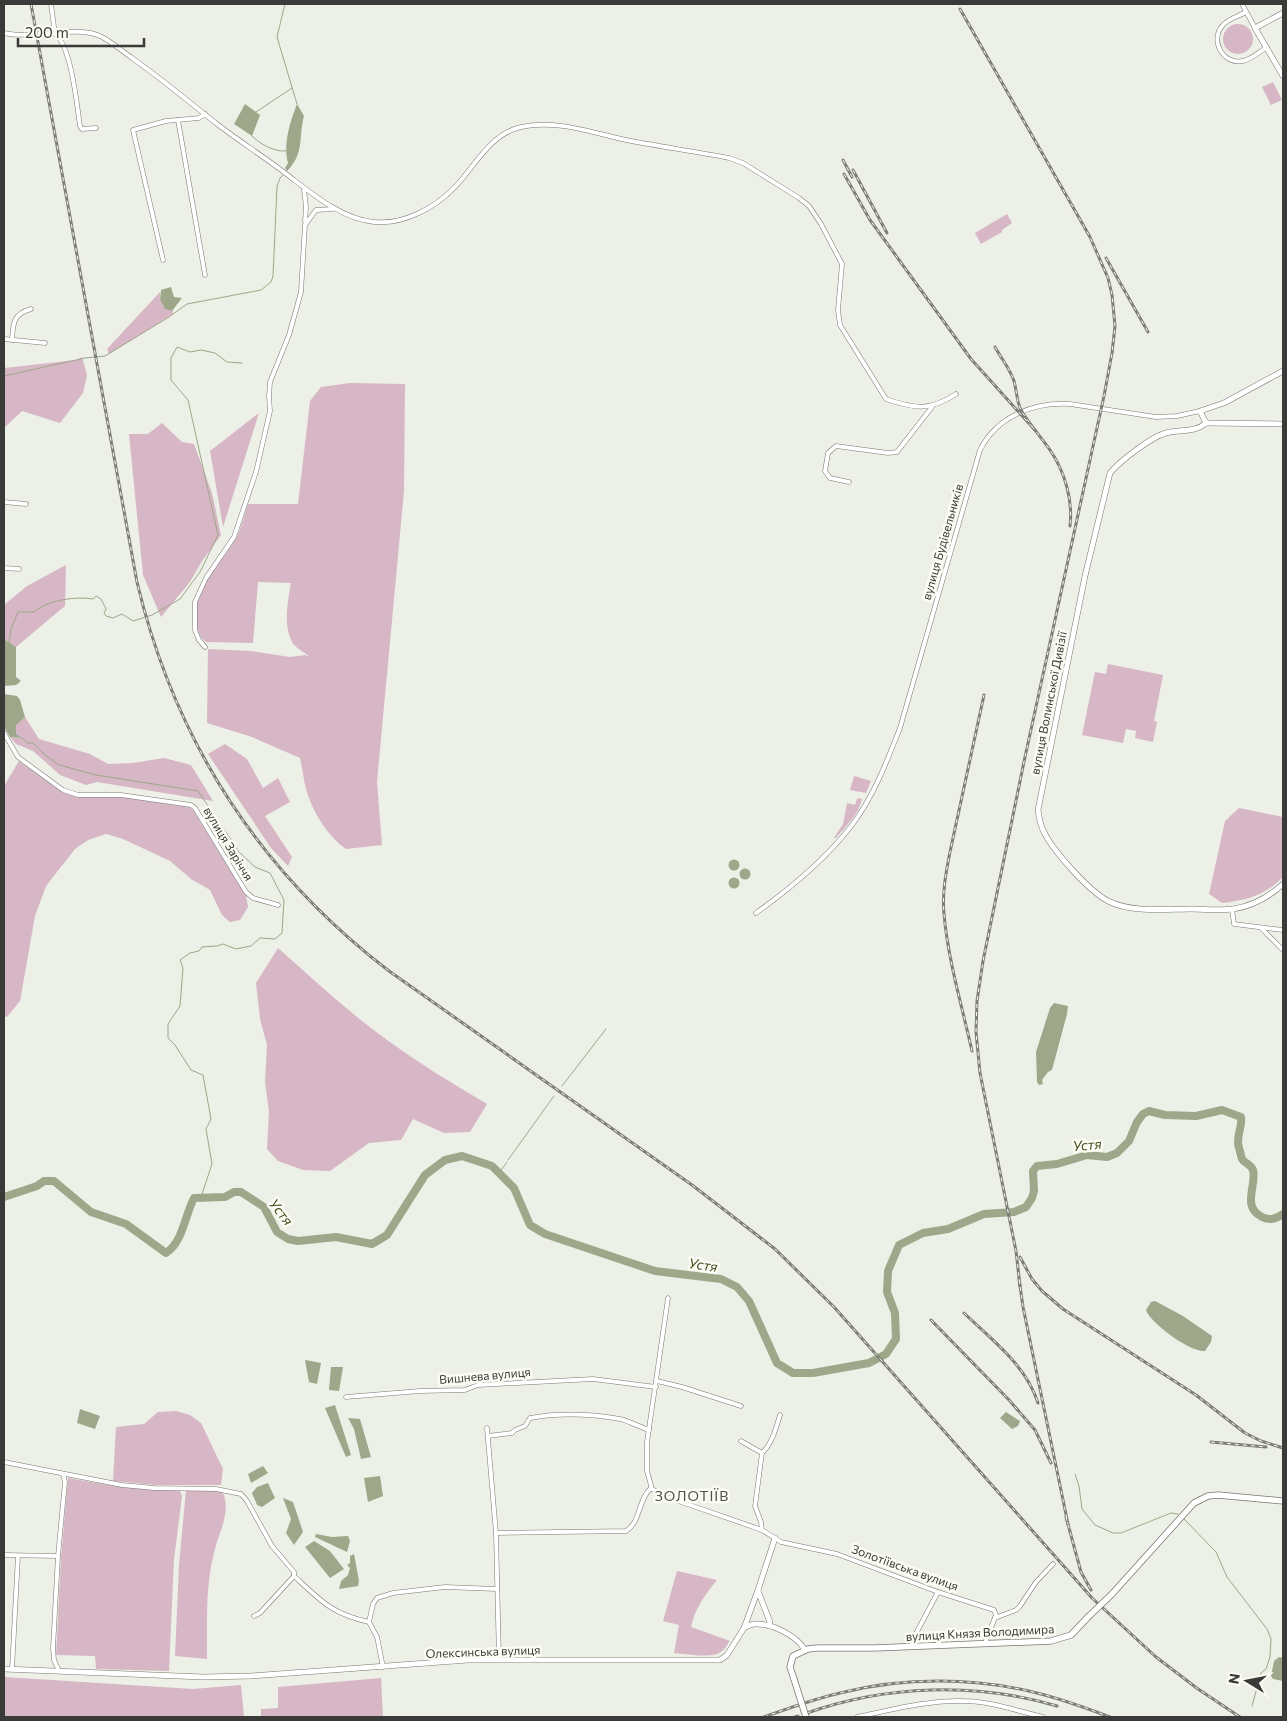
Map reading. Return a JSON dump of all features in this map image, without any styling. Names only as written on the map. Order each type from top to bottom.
[{"type":"main road","name":"вулиця Князя Володимира","points":[[805,1650],[817,1648],[985,1644],[1061,1639],[1071,1635],[1112,1594],[1194,1503],[1201,1498],[1218,1495],[1283,1502]]},
{"type":"main road","points":[[805,1650],[795,1654],[790,1667],[806,1717]]},
{"type":"street","points":[[51,4],[55,34],[66,49],[80,126],[82,128],[96,128]]},
{"type":"street","points":[[1242,4],[1283,76]]},
{"type":"street","points":[[1246,12],[1229,20],[1220,28],[1217,39],[1219,50],[1227,58],[1238,61],[1248,59],[1267,47]]},
{"type":"street","points":[[1256,28],[1283,13]]},
{"type":"street","points":[[4,33],[32,36],[87,32],[101,36],[162,80],[304,189],[336,209],[373,222],[402,220],[440,200],[455,187],[491,145],[505,133],[521,127],[565,126],[631,141],[729,158],[743,163],[778,184],[809,206],[821,224],[842,264],[838,317],[840,325],[846,338],[886,399],[916,406],[932,406],[943,403],[956,394]]},
{"type":"street","points":[[163,260],[133,130],[178,120],[199,118],[205,114]]},
{"type":"street","points":[[178,120],[205,275]]},
{"type":"street","points":[[205,647],[199,640],[195,630],[195,602],[206,578],[234,537],[256,472],[270,411],[268,396],[270,382],[289,335],[301,292],[306,206],[306,193],[304,189]]},
{"type":"street","points":[[305,225],[316,210],[322,208],[336,209]]},
{"type":"street","points":[[12,340],[14,323],[17,317],[24,311],[31,309]]},
{"type":"street","points":[[4,339],[45,343]]},
{"type":"street","name":"вулиця Будівельників","points":[[756,913],[802,878],[838,841],[853,824],[882,772],[900,728],[980,450],[985,440],[995,428],[1022,411],[1057,403],[1156,417],[1177,416],[1224,403],[1283,370]]},
{"type":"street","points":[[848,482],[830,478],[825,471],[828,453],[836,446],[888,454],[897,452],[932,406]]},
{"type":"street","points":[[1200,411],[1206,423],[1283,424]]},
{"type":"street","name":"вулиця Волинської Дивізії","points":[[1206,423],[1200,429],[1165,433],[1157,437],[1117,465],[1110,473],[1085,576],[1038,810],[1042,829],[1060,856],[1095,892],[1108,901],[1131,907],[1232,909],[1261,900],[1283,884]]},
{"type":"street","points":[[4,502],[26,504]]},
{"type":"street","points":[[4,568],[20,569]]},
{"type":"street","name":"вулиця Заріччя","points":[[4,733],[18,757],[63,790],[78,795],[121,795],[191,805],[195,808],[246,892],[253,898],[278,906]]},
{"type":"street","points":[[1232,909],[1234,924],[1283,930]]},
{"type":"street","points":[[1261,928],[1283,950]]},
{"type":"street","points":[[496,1533],[626,1531],[632,1527],[642,1498],[651,1488],[646,1455],[668,1298]]},
{"type":"street","name":"Вишнева вулиця","points":[[346,1397],[420,1391],[465,1390],[478,1385],[593,1379],[656,1387]]},
{"type":"street","points":[[657,1381],[741,1406]]},
{"type":"street","points":[[488,1436],[512,1433],[525,1426],[530,1418],[547,1415],[621,1419],[649,1430]]},
{"type":"street","points":[[762,1530],[755,1504],[762,1453],[773,1434],[780,1415]]},
{"type":"street","points":[[487,1428],[496,1533],[499,1659]]},
{"type":"street","points":[[741,1441],[762,1453]]},
{"type":"street","points":[[4,1462],[122,1485],[216,1489],[241,1494],[247,1501],[272,1546],[294,1572],[294,1576],[331,1609],[369,1622]]},
{"type":"street","points":[[59,1672],[54,1660],[53,1648],[58,1556],[65,1482],[62,1474]]},
{"type":"street","name":"Золотіївська вулиця","points":[[651,1488],[656,1493],[762,1530],[781,1542],[838,1554],[938,1592],[994,1610],[996,1613],[995,1618]]},
{"type":"street","points":[[769,1626],[770,1622],[758,1590],[774,1538]]},
{"type":"street","points":[[4,1555],[58,1556]]},
{"type":"street","points":[[12,1669],[18,1556]]},
{"type":"street","points":[[985,1644],[995,1618],[1016,1610],[1036,1582],[1053,1564]]},
{"type":"street","points":[[254,1616],[260,1613],[294,1576]]},
{"type":"street","points":[[383,1667],[376,1637],[369,1622],[373,1604],[377,1598],[386,1595],[445,1587],[497,1589]]},
{"type":"street","name":"Олексинська вулиця","points":[[4,1669],[207,1677],[251,1676],[468,1660],[720,1660],[727,1655],[744,1628],[758,1590]]},
{"type":"street","points":[[912,1646],[912,1641],[938,1592]]},
{"type":"street","points":[[744,1628],[756,1624],[769,1626],[793,1638],[802,1644],[805,1650]]},
{"type":"street","points":[[857,1717],[946,1701],[965,1700],[1043,1717]]},
{"type":"shaded area","points":[[1238,24],[1249,28],[1253,39],[1249,50],[1238,54],[1227,50],[1223,39],[1227,28]]},
{"type":"shaded area","points":[[1273,82],[1282,100],[1271,105],[1262,87]]},
{"type":"shaded area","points":[[245,104],[260,115],[252,136],[234,124]]},
{"type":"shaded area","points":[[297,104],[304,116],[300,145],[293,164],[287,171],[285,168],[288,163],[287,141]]},
{"type":"shaded area","points":[[1007,214],[1012,223],[1002,232],[981,244],[975,233]]},
{"type":"shaded area","points":[[171,287],[174,297],[182,298],[172,311],[165,309],[160,300],[161,290]]},
{"type":"shaded area","points":[[160,292],[160,300],[165,309],[173,311],[173,314],[109,354],[107,349]]},
{"type":"shaded area","points":[[82,357],[87,375],[83,393],[60,423],[22,411],[4,428],[4,368],[76,360]]},
{"type":"shaded area","points":[[350,383],[405,384],[404,491],[377,782],[382,845],[346,849],[329,833],[315,812],[307,793],[300,758],[252,737],[207,723],[208,649],[251,651],[290,657],[305,655],[310,657],[294,645],[288,631],[287,614],[291,583],[258,582],[253,643],[206,642],[197,628],[196,611],[200,593],[211,573],[235,540],[248,504],[298,504],[310,401],[321,387]]},
{"type":"shaded area","points":[[259,413],[223,527],[210,451]]},
{"type":"shaded area","points":[[162,423],[182,442],[194,444],[212,493],[221,535],[202,561],[190,582],[161,617],[143,575],[129,434],[148,434]]},
{"type":"shaded area","points":[[66,565],[65,606],[16,647],[4,639],[4,605],[27,586]]},
{"type":"shaded area","points":[[4,639],[16,647],[16,677],[21,681],[16,685],[4,686]]},
{"type":"shaded area","points":[[1108,664],[1163,675],[1154,721],[1157,722],[1153,742],[1135,738],[1136,731],[1126,729],[1123,743],[1082,735],[1095,672],[1106,674]]},
{"type":"shaded area","points":[[4,694],[17,696],[20,700],[25,717],[16,725],[16,734],[22,738],[10,737],[4,727]]},
{"type":"shaded area","points":[[25,717],[39,739],[90,754],[108,764],[133,763],[164,758],[191,765],[213,801],[97,782],[86,785],[60,775],[33,751],[16,744],[10,737],[21,738],[16,734],[16,724]]},
{"type":"shaded area","points":[[225,744],[247,759],[263,788],[278,778],[290,802],[265,816],[292,857],[288,866],[271,848],[208,754]]},
{"type":"shaded area","points":[[19,761],[62,792],[78,797],[122,797],[189,807],[193,810],[246,896],[248,907],[240,920],[230,922],[222,915],[210,890],[191,879],[170,861],[123,839],[106,834],[88,840],[75,849],[46,886],[35,916],[20,1001],[7,1017],[4,1016],[4,786]]},
{"type":"shaded area","points":[[854,776],[871,781],[866,793],[850,790]]},
{"type":"shaded area","points":[[859,798],[862,799],[855,815],[834,838],[843,824],[847,803],[855,805]]},
{"type":"shaded area","points":[[1239,808],[1283,817],[1283,877],[1269,889],[1255,896],[1222,903],[1209,894],[1225,821]]},
{"type":"shaded area","points":[[734,859],[740,865],[734,871],[728,865]]},
{"type":"shaded area","points":[[745,868],[751,874],[745,880],[739,874]]},
{"type":"shaded area","points":[[734,877],[740,883],[734,889],[728,883]]},
{"type":"shaded area","points":[[278,948],[358,1018],[399,1049],[487,1104],[470,1132],[444,1133],[413,1119],[401,1140],[369,1143],[330,1171],[303,1170],[278,1161],[267,1149],[269,1112],[265,1082],[267,1045],[260,1019],[256,983]]},
{"type":"shaded area","points":[[1054,1003],[1068,1006],[1067,1014],[1052,1070],[1042,1080],[1043,1084],[1039,1085],[1037,1082],[1036,1052],[1050,1008]]},
{"type":"shaded area","points":[[1155,1301],[1183,1316],[1212,1336],[1211,1342],[1205,1351],[1190,1347],[1181,1342],[1149,1316],[1146,1310],[1151,1302]]},
{"type":"shaded area","points":[[305,1360],[321,1363],[317,1384],[309,1382]]},
{"type":"shaded area","points":[[331,1367],[343,1367],[339,1391],[329,1390]]},
{"type":"shaded area","points":[[335,1405],[351,1455],[346,1457],[325,1408]]},
{"type":"shaded area","points":[[80,1409],[100,1416],[95,1429],[77,1423]]},
{"type":"shaded area","points":[[176,1411],[190,1415],[201,1423],[223,1469],[221,1485],[156,1485],[113,1481],[116,1427],[144,1424],[158,1412]]},
{"type":"shaded area","points":[[1006,1412],[1020,1421],[1018,1426],[1012,1429],[1000,1418]]},
{"type":"shaded area","points":[[348,1418],[360,1419],[371,1457],[361,1459],[354,1429]]},
{"type":"shaded area","points":[[263,1466],[268,1473],[251,1483],[248,1474]]},
{"type":"shaded area","points":[[380,1476],[383,1496],[368,1502],[364,1478]]},
{"type":"shaded area","points":[[68,1478],[120,1487],[180,1491],[182,1496],[174,1560],[169,1671],[96,1669],[95,1656],[56,1655],[61,1558]]},
{"type":"shaded area","points":[[268,1483],[275,1498],[262,1507],[257,1505],[252,1493],[257,1487]]},
{"type":"shaded area","points":[[186,1490],[219,1491],[223,1493],[226,1505],[210,1570],[207,1659],[175,1656],[179,1565]]},
{"type":"shaded area","points":[[283,1498],[293,1502],[303,1532],[294,1545],[286,1533],[291,1519]]},
{"type":"shaded area","points":[[316,1534],[332,1537],[348,1536],[350,1541],[347,1552],[315,1537]]},
{"type":"shaded area","points":[[314,1541],[330,1551],[344,1569],[330,1578],[305,1547]]},
{"type":"shaded area","points":[[354,1554],[359,1581],[358,1586],[339,1589],[341,1581],[348,1575],[350,1568],[347,1565],[350,1563],[350,1556]]},
{"type":"shaded area","points":[[677,1571],[717,1580],[698,1608],[691,1627],[730,1641],[721,1652],[704,1655],[674,1653],[679,1625],[663,1621]]},
{"type":"shaded area","points":[[1279,1657],[1283,1658],[1283,1681],[1273,1679],[1271,1676],[1274,1661]]},
{"type":"shaded area","points":[[4,1677],[193,1689],[241,1685],[244,1717],[4,1717]]},
{"type":"shaded area","points":[[381,1678],[383,1717],[261,1717],[261,1709],[278,1708],[278,1687]]},
{"type":"waterway","points":[[285,4],[277,37],[297,104]]},
{"type":"waterway","points":[[256,112],[292,88]]},
{"type":"waterway","points":[[252,136],[267,147],[286,151]]},
{"type":"waterway","points":[[4,376],[85,358],[105,356],[187,304],[261,290],[271,282],[273,276],[277,186],[280,178],[287,171]]},
{"type":"waterway","points":[[9,643],[11,629],[18,612],[34,612],[46,604],[78,598],[93,599],[96,596],[101,599],[106,609],[104,613],[106,616],[113,618],[122,614],[133,621],[152,615],[180,599],[200,572],[218,535],[188,400],[171,380],[171,358],[177,347],[190,352],[201,350],[215,353],[227,362],[242,363]]},
{"type":"waterway","points":[[22,738],[27,743],[33,743],[59,765],[96,775],[198,791],[238,851],[255,867],[270,873],[284,900],[282,933],[275,939],[260,938],[251,946],[236,949],[223,944],[202,947],[199,951],[190,953],[180,960],[183,968],[180,1006],[168,1024],[168,1038],[175,1045],[191,1070],[203,1075],[211,1119],[206,1129],[212,1164],[201,1197]]},
{"type":"waterway","points":[[562,1086],[606,1029]]},
{"type":"waterway","points":[[508,1160],[554,1096]]},
{"type":"waterway","name":"Устя","points":[[4,1197],[37,1186],[44,1181],[54,1181],[91,1212],[126,1224],[166,1253],[172,1248],[180,1235],[194,1198],[225,1197],[234,1192],[241,1192],[264,1207],[277,1232],[288,1239],[298,1241],[336,1237],[372,1244],[387,1235],[425,1175],[445,1160],[462,1156],[492,1166],[514,1188],[530,1225],[545,1234],[655,1271],[721,1279],[737,1287],[749,1301],[777,1363],[793,1373],[813,1373],[869,1363],[886,1354],[896,1339],[895,1313],[887,1292],[888,1271],[899,1245],[923,1233],[948,1229],[984,1214],[1014,1212],[1026,1207],[1034,1191],[1033,1171],[1037,1166],[1057,1164],[1087,1155],[1107,1157],[1117,1153],[1129,1141],[1137,1122],[1143,1114],[1149,1111],[1165,1115],[1196,1116],[1222,1110],[1241,1117],[1238,1144],[1242,1159],[1253,1170],[1252,1207],[1262,1217],[1268,1219],[1283,1214]]},
{"type":"waterway","points":[[499,1173],[507,1162]]},
{"type":"waterway","points":[[1075,1474],[1079,1486],[1082,1509],[1095,1525],[1113,1533],[1121,1533],[1171,1513],[1178,1514]]},
{"type":"waterway","points":[[1184,1519],[1216,1552],[1227,1577],[1267,1629],[1271,1639],[1270,1657],[1266,1669],[1261,1673],[1252,1706]]},
{"type":"railway","points":[[31,4],[137,582],[153,641],[174,696],[199,749],[228,799],[262,846],[300,891],[342,932],[389,971],[692,1185],[775,1249],[834,1307],[1092,1598],[1156,1657],[1198,1689],[1240,1717]]},
{"type":"railway","points":[[960,9],[1090,237],[1108,278],[1112,295],[1115,326],[1104,396],[1025,757],[983,961],[977,1001],[976,1032],[980,1073],[1016,1251],[1020,1286]]},
{"type":"railway","points":[[843,160],[852,177]]},
{"type":"railway","points":[[853,170],[887,233]]},
{"type":"railway","points":[[844,174],[870,220],[971,359],[1035,430]]},
{"type":"railway","points":[[1106,258],[1148,332]]},
{"type":"railway","points":[[995,347],[1012,377],[1021,410],[1050,450],[1064,477],[1069,496],[1070,526]]},
{"type":"railway","points":[[972,1051],[949,948],[944,914],[944,898],[950,852],[984,695]]},
{"type":"railway","points":[[1020,1257],[1032,1279],[1042,1291],[1063,1309],[1196,1395],[1245,1433],[1261,1441],[1283,1448]]},
{"type":"railway","points":[[1019,1279],[1023,1307],[1068,1524]]},
{"type":"railway","points":[[964,1313],[997,1343],[1017,1365],[1033,1389],[1038,1403]]},
{"type":"railway","points":[[931,1320],[1009,1400],[1035,1430],[1051,1463]]},
{"type":"railway","points":[[1211,1442],[1266,1447]]},
{"type":"railway","points":[[1066,1517],[1081,1572],[1091,1590]]},
{"type":"railway","points":[[764,1717],[821,1698],[864,1688],[889,1684],[939,1681],[988,1684],[1037,1693],[1110,1717]]},
{"type":"railway","points":[[807,1713],[868,1697],[899,1692],[931,1690],[995,1693],[1057,1706]]},
{"type":"district","name":"ЗОЛОТІЇВ","points":[[692,1496]]}]
